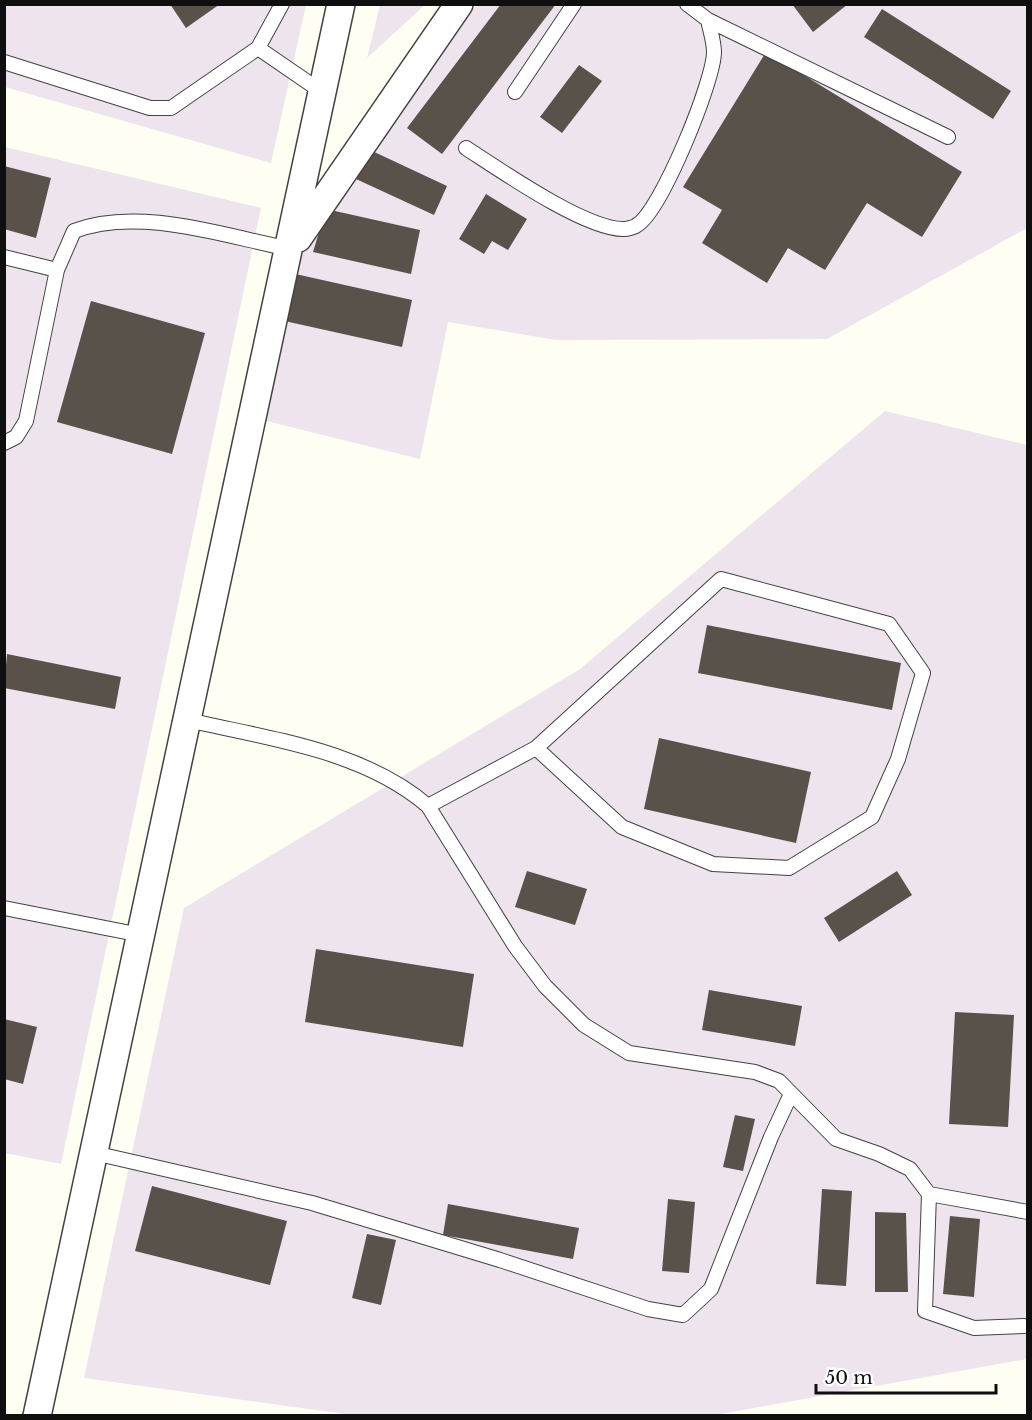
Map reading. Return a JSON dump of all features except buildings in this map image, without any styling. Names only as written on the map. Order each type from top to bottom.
[{"type":"street","points":[[37,1416],[290,249],[340,4]]},
{"type":"street","points":[[290,249],[459,4]]},
{"type":"lane","points":[[4,62],[150,108],[171,108],[258,48],[282,4]]},
{"type":"lane","points":[[515,92],[574,4]]},
{"type":"lane","points":[[687,4],[708,20],[948,137]]},
{"type":"lane","points":[[466,148],[541,195],[589,220],[624,229],[638,225],[658,198],[701,107],[714,53],[708,20]]},
{"type":"lane","points":[[258,48],[322,92]]},
{"type":"lane","points":[[4,443],[16,436],[26,421],[57,270],[74,231],[93,224],[156,222],[290,249]]},
{"type":"lane","points":[[4,257],[57,270]]},
{"type":"lane","points":[[428,806],[536,748],[722,579],[888,624],[923,673],[898,759],[872,817],[789,868],[713,864],[622,827],[536,748]]},
{"type":"lane","points":[[188,720],[296,746],[370,768],[411,791],[428,806],[515,946],[545,986],[584,1024],[629,1053],[754,1072],[779,1081],[836,1139],[910,1169],[929,1194],[925,1311],[974,1328],[1024,1326]]},
{"type":"lane","points":[[4,908],[141,935]]},
{"type":"lane","points":[[94,1153],[312,1203],[500,1260],[648,1309],[683,1315],[711,1289],[771,1137],[791,1094]]},
{"type":"lane","points":[[929,1194],[1028,1212]]},
{"type":"shaded area","points":[[1027,4],[1027,228],[827,339],[556,340],[448,322],[420,459],[254,418],[294,252],[477,5]]},
{"type":"shaded area","points":[[4,5],[306,5],[271,163],[5,87]]},
{"type":"shaded area","points":[[380,5],[425,5],[367,58]]},
{"type":"shaded area","points":[[5,147],[261,208],[61,1164],[5,1153]]},
{"type":"shaded area","points":[[885,411],[1027,445],[1027,1359],[709,1416],[360,1416],[84,1378],[184,908],[580,669]]}]
